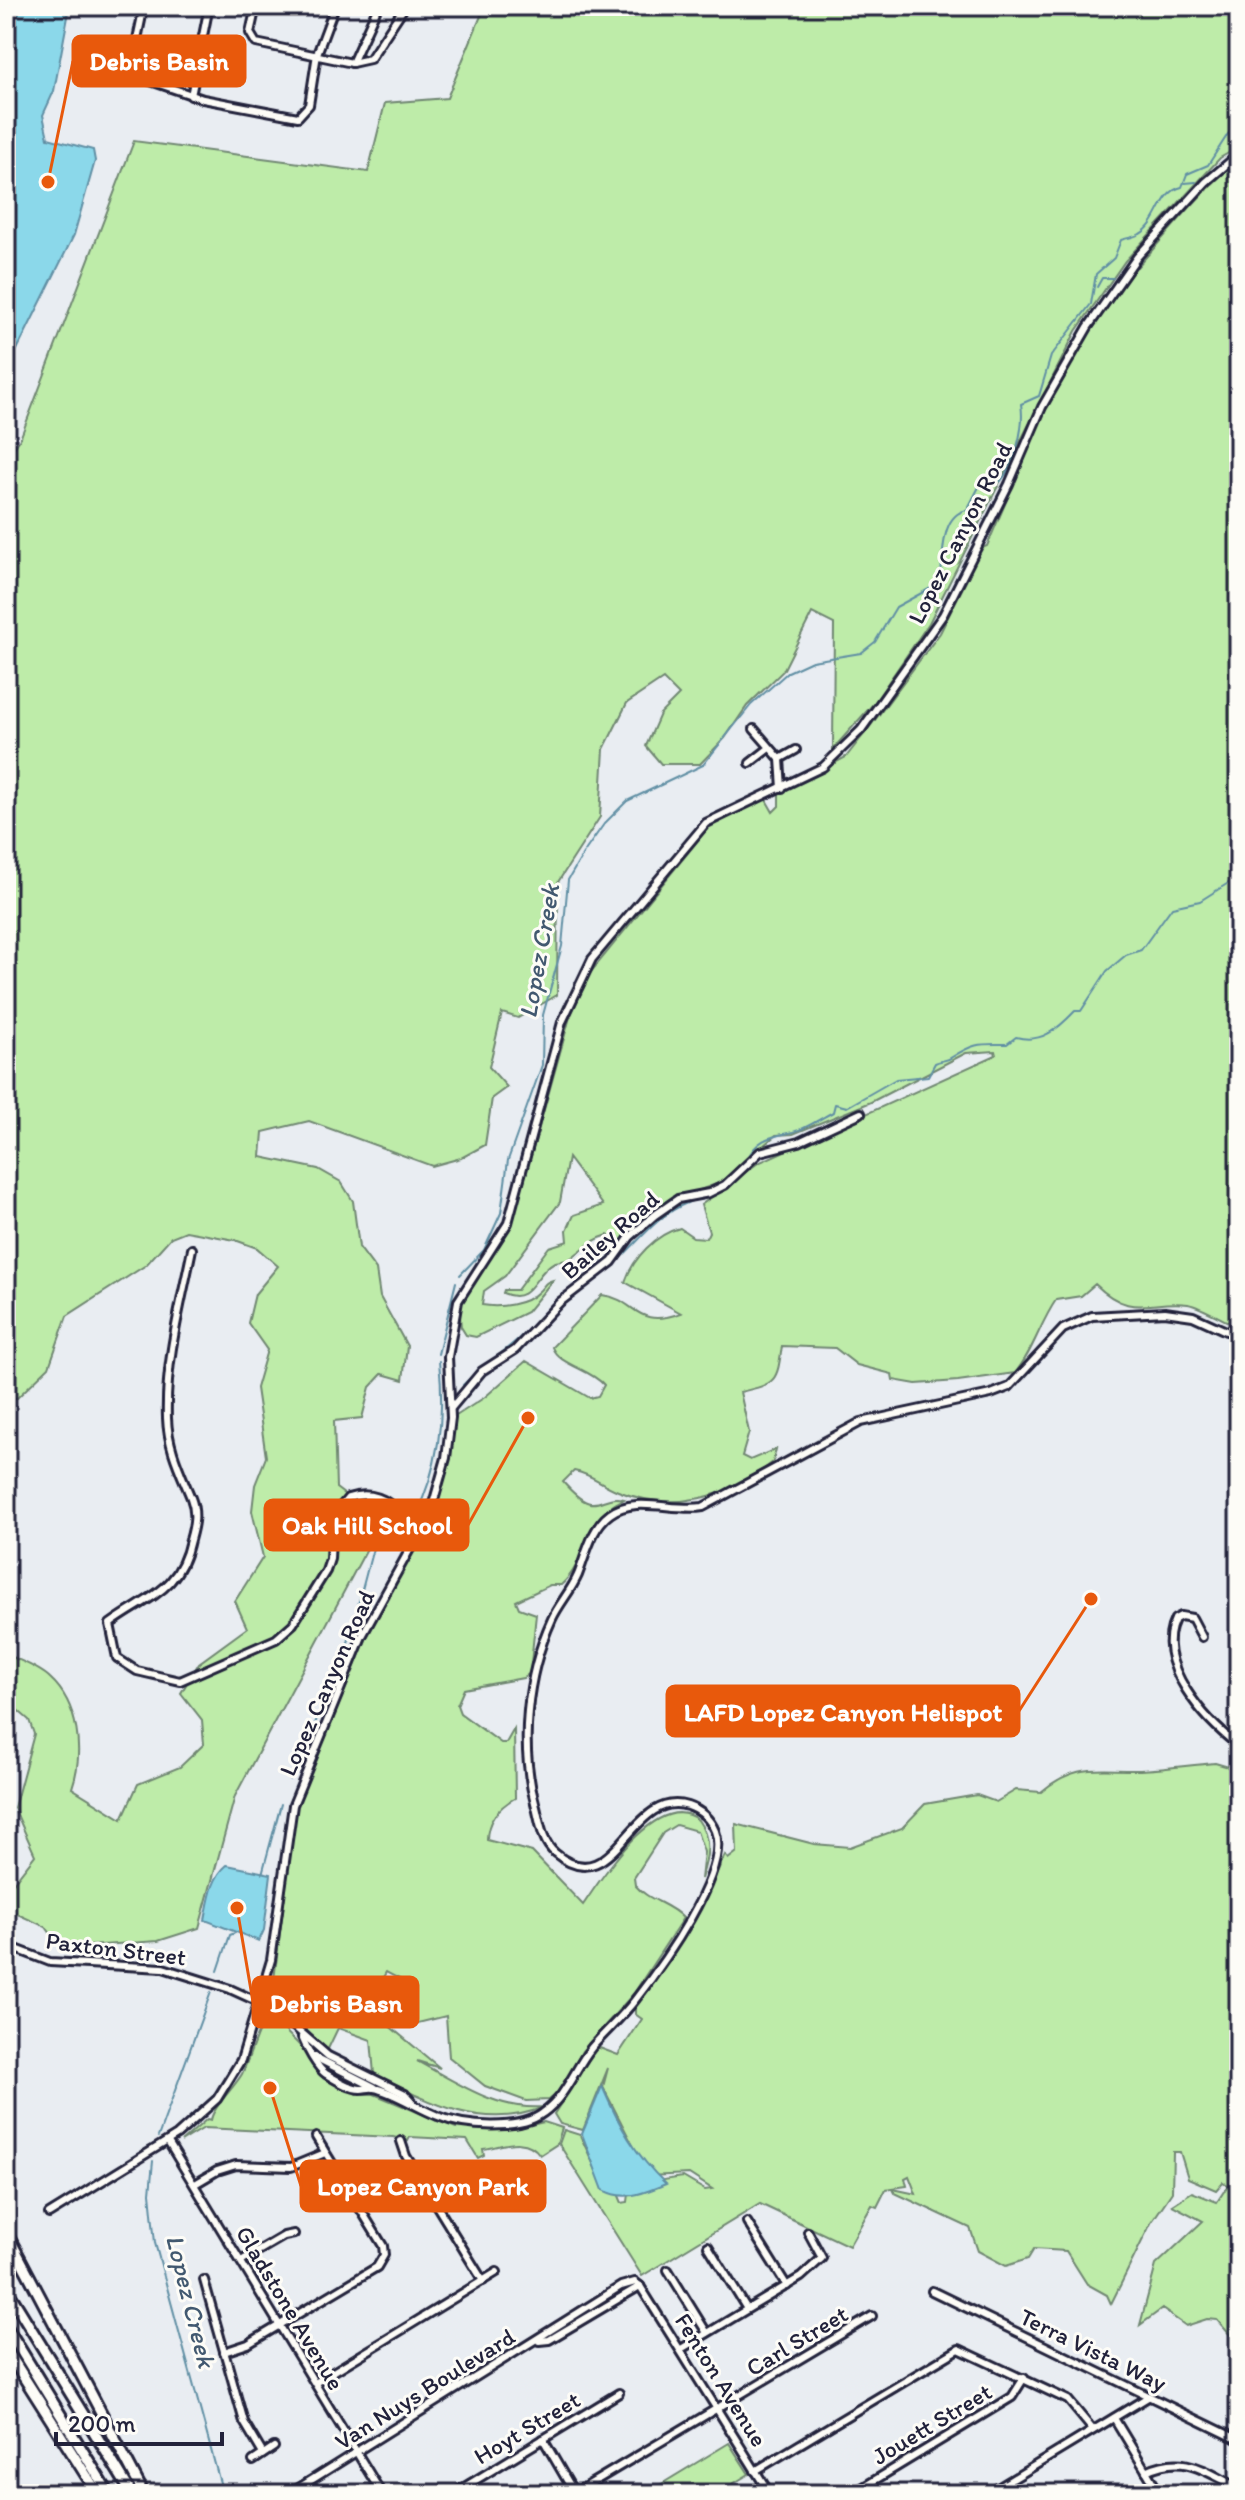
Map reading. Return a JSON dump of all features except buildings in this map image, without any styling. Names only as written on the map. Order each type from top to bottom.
[{"type":"highway","points":[[6,2232],[144,2494]]},
{"type":"highway","points":[[6,2288],[132,2494]]},
{"type":"highway","points":[[8,2329],[109,2494]]},
{"type":"highway","points":[[6,2349],[98,2494]]},
{"type":"street","points":[[144,6],[132,63],[136,74],[191,96],[292,117],[304,114],[309,105],[317,54],[335,6]]},
{"type":"street","points":[[191,96],[209,6]]},
{"type":"street","points":[[256,6],[250,33],[252,40],[352,63],[370,59],[405,6]]},
{"type":"street","points":[[352,63],[378,6]]},
{"type":"street","name":"Lopez Canyon Road","points":[[49,2214],[168,2142],[211,2106],[241,2060],[261,2001],[275,1942],[293,1805],[362,1636],[416,1542],[436,1497],[452,1407],[448,1357],[458,1301],[508,1223],[562,1022],[592,959],[706,823],[823,767],[861,730],[943,615],[1009,484],[1042,407],[1088,327],[1137,257],[1206,182],[1239,154]]},
{"type":"street","points":[[754,729],[768,749],[780,759],[782,788]]},
{"type":"street","points":[[750,763],[768,749]]},
{"type":"street","points":[[780,759],[796,750]]},
{"type":"street","name":"Bailey Road","points":[[452,1407],[479,1375],[515,1350],[560,1302],[612,1262],[630,1237],[655,1215],[678,1199],[709,1193],[725,1185],[760,1152],[799,1142],[861,1113]]},
{"type":"street","points":[[192,1249],[173,1351],[167,1418],[170,1450],[194,1506],[194,1526],[184,1566],[177,1578],[110,1624],[114,1652],[121,1662],[162,1679],[180,1681],[260,1648],[288,1630],[328,1566],[332,1517],[348,1498],[373,1494],[388,1501],[409,1527],[416,1542]]},
{"type":"street","points":[[315,2057],[437,2116],[463,2122],[515,2123],[544,2113],[565,2091],[590,2049],[636,1999],[697,1905],[711,1874],[718,1845],[716,1834],[701,1812],[682,1804],[656,1807],[614,1853],[589,1865],[564,1859],[550,1848],[543,1832],[527,1758],[530,1696],[552,1620],[576,1578],[595,1531],[608,1515],[635,1505],[676,1509],[703,1507],[861,1422],[1001,1391],[1022,1374],[1063,1329],[1092,1316],[1165,1312],[1193,1316],[1226,1331],[1239,1332]]},
{"type":"street","points":[[1202,1637],[1192,1618],[1181,1616],[1175,1619],[1170,1650],[1173,1664],[1181,1683],[1239,1746]]},
{"type":"street","name":"Paxton Street","points":[[6,1945],[35,1958],[71,1966],[142,1966],[178,1971],[261,2001],[282,2015],[302,2037]]},
{"type":"street","points":[[302,2037],[328,2056],[405,2094],[414,2104]]},
{"type":"street","points":[[302,2037],[324,2073],[351,2087],[374,2087]]},
{"type":"street","points":[[224,2352],[248,2344],[377,2267],[384,2255],[383,2246],[316,2137]]},
{"type":"street","points":[[401,2141],[406,2156],[483,2281]]},
{"type":"street","name":"Gladstone Avenue","points":[[168,2142],[382,2494]]},
{"type":"street","points":[[195,2184],[217,2171],[236,2165],[291,2167],[325,2153]]},
{"type":"street","points":[[433,2200],[480,2172]]},
{"type":"street","points":[[747,2222],[787,2286]]},
{"type":"street","points":[[681,2349],[801,2277],[822,2258],[808,2232]]},
{"type":"street","points":[[241,2261],[284,2236],[294,2234]]},
{"type":"street","points":[[708,2246],[747,2309]]},
{"type":"street","points":[[668,2270],[707,2333]]},
{"type":"street","points":[[315,2383],[497,2272]]},
{"type":"street","points":[[204,2280],[244,2422],[263,2454]]},
{"type":"street","name":"Van Nuys Boulevard","points":[[289,2494],[539,2341],[545,2332],[628,2283],[635,2282],[640,2286],[549,2340],[539,2341]]},
{"type":"street","name":"Fenton Avenue","points":[[640,2286],[770,2494]]},
{"type":"street","name":"Terra Vista Way","points":[[932,2291],[1239,2440]]},
{"type":"street","points":[[573,2316],[577,2324]]},
{"type":"street","name":"Carl Street","points":[[575,2494],[872,2316]]},
{"type":"street","points":[[755,2471],[959,2349],[969,2351],[1068,2400],[1093,2430]]},
{"type":"street","name":"Jouett Street","points":[[852,2494],[1012,2397],[1024,2378]]},
{"type":"street","name":"Hoyt Street","points":[[453,2494],[619,2393]]},
{"type":"street","points":[[988,2494],[1148,2397]]},
{"type":"street","points":[[1114,2418],[1160,2494]]},
{"type":"street","points":[[543,2439],[575,2494]]},
{"type":"street","points":[[253,2461],[274,2447]]},
{"type":"street","points":[[1146,2471],[1167,2461],[1186,2462],[1239,2488]]},
{"type":"street","points":[[470,2484],[477,2494]]},
{"type":"street","points":[[1002,2485],[1007,2494]]},
{"type":"green space","points":[[485,6],[1239,6],[1239,147],[1220,158],[1125,261],[1076,331],[929,623],[874,703],[833,749],[834,624],[812,613],[783,671],[747,706],[725,738],[700,764],[661,764],[646,746],[660,714],[679,695],[663,679],[627,703],[604,749],[600,817],[558,882],[557,995],[518,1018],[502,1013],[489,1067],[507,1087],[492,1098],[485,1145],[461,1158],[432,1166],[309,1121],[263,1132],[261,1157],[318,1169],[341,1182],[353,1201],[359,1247],[376,1270],[380,1297],[407,1346],[403,1380],[382,1374],[370,1387],[362,1418],[334,1421],[336,1488],[381,1522],[235,1796],[199,1928],[158,1941],[61,1948],[46,1927],[6,1909],[8,1890],[35,1855],[14,1808],[34,1734],[29,1720],[6,1700],[6,1654],[40,1671],[60,1689],[73,1715],[78,1745],[72,1788],[122,1819],[138,1784],[180,1767],[204,1744],[202,1720],[181,1693],[199,1663],[247,1628],[235,1601],[263,1557],[252,1511],[255,1485],[266,1457],[256,1388],[267,1350],[248,1323],[255,1294],[278,1266],[257,1248],[235,1240],[186,1231],[171,1237],[146,1265],[67,1316],[49,1367],[17,1398],[6,1398],[6,460],[20,439],[134,141],[368,172],[385,103],[447,98]]},
{"type":"green space","points":[[1239,160],[1239,1327],[1188,1304],[1130,1305],[1108,1295],[1095,1284],[1081,1296],[1056,1300],[1015,1373],[916,1384],[893,1380],[892,1374],[857,1365],[835,1348],[782,1346],[779,1367],[773,1379],[740,1392],[749,1432],[742,1456],[750,1460],[776,1449],[773,1462],[738,1485],[699,1498],[659,1501],[618,1491],[574,1471],[563,1482],[584,1501],[597,1503],[624,1499],[598,1519],[571,1574],[561,1585],[550,1585],[516,1601],[519,1608],[536,1614],[530,1673],[523,1678],[464,1689],[457,1705],[460,1713],[501,1743],[506,1743],[514,1729],[515,1798],[495,1815],[487,1840],[532,1852],[583,1905],[617,1857],[649,1825],[666,1816],[682,1813],[698,1820],[707,1841],[705,1864],[701,1879],[704,1852],[697,1831],[676,1825],[663,1833],[634,1878],[635,1885],[683,1918],[634,1993],[582,2051],[562,2089],[549,2100],[526,2101],[485,2086],[449,2057],[446,2016],[410,2025],[401,2019],[394,1998],[401,1980],[386,1972],[379,1985],[358,2000],[440,2068],[417,2061],[494,2100],[510,2105],[544,2107],[499,2116],[478,2115],[435,2103],[374,2074],[371,2040],[338,2028],[327,2051],[272,1995],[296,1808],[370,1630],[435,1513],[456,1416],[485,1397],[526,1361],[590,1398],[598,1396],[604,1385],[561,1358],[552,1347],[602,1295],[614,1298],[645,1316],[666,1317],[681,1313],[625,1282],[634,1264],[654,1241],[680,1228],[693,1237],[706,1238],[709,1232],[701,1205],[758,1163],[996,1055],[995,1051],[966,1053],[871,1102],[793,1134],[776,1135],[719,1183],[664,1203],[635,1225],[619,1245],[608,1235],[602,1237],[569,1259],[553,1263],[526,1292],[512,1296],[503,1293],[504,1290],[517,1290],[549,1247],[568,1241],[567,1230],[574,1215],[603,1205],[568,1158],[560,1202],[505,1276],[484,1291],[482,1305],[519,1303],[553,1280],[527,1312],[476,1337],[466,1335],[461,1327],[459,1305],[511,1227],[570,1017],[590,973],[708,828],[765,798],[773,812],[779,806],[779,793],[846,757],[869,728],[940,633],[969,575],[977,550],[987,546],[1053,392],[1087,334],[1133,267],[1137,267],[1199,198]]},
{"type":"green space","points":[[1215,1763],[1239,1770],[1239,2338],[1232,2337],[1217,2320],[1207,2319],[1186,2326],[1162,2309],[1140,2325],[1156,2265],[1203,2221],[1172,2205],[1192,2192],[1217,2202],[1228,2185],[1223,2182],[1216,2190],[1188,2178],[1180,2152],[1173,2152],[1172,2192],[1151,2223],[1111,2304],[1107,2295],[1087,2284],[1066,2251],[1034,2249],[1028,2259],[1006,2266],[978,2251],[970,2228],[895,2193],[893,2189],[916,2194],[909,2176],[905,2178],[907,2186],[886,2189],[877,2207],[872,2205],[849,2246],[760,2204],[642,2276],[559,2144],[564,2130],[580,2135],[602,2183],[617,2191],[622,2203],[628,2202],[630,2185],[683,2177],[705,2190],[712,2189],[689,2174],[648,2176],[651,2168],[642,2163],[603,2087],[608,2068],[583,2130],[560,2124],[554,2114],[597,2047],[618,2055],[642,2019],[635,2014],[635,2008],[696,1917],[725,1855],[728,1859],[737,1852],[736,1824],[814,1844],[850,1847],[902,1828],[925,1804],[977,1795],[996,1802],[1016,1790],[1041,1792],[1065,1776],[1088,1770]]},
{"type":"green space","points":[[268,2013],[335,2082],[356,2094],[374,2094],[456,2128],[514,2129],[544,2122],[562,2128],[557,2144],[540,2155],[534,2148],[520,2143],[503,2145],[483,2149],[484,2155],[478,2158],[467,2140],[410,2137],[408,2141],[393,2137],[204,2128],[181,2142],[207,2119],[211,2120],[245,2067]]},
{"type":"green space","points":[[729,2443],[749,2474],[716,2494],[645,2494]]},
{"type":"water","points":[[6,6],[70,6],[54,91],[43,115],[48,138],[93,150],[95,161],[74,235],[6,372]]},
{"type":"water","points":[[227,1865],[271,1874],[264,1930],[259,1941],[205,1920],[214,1883]]},
{"type":"water","points":[[602,2086],[629,2139],[666,2184],[627,2196],[603,2190],[582,2134]]},
{"type":"waterway","name":"Lopez Creek","points":[[460,1275],[484,1250],[501,1213],[508,1160],[542,1065],[543,1015],[562,946],[568,880],[585,851],[604,824],[627,801],[703,765],[751,705],[788,672],[812,661],[861,653],[875,642],[896,607],[940,583],[947,529],[958,514],[967,510],[981,483],[1001,481],[1006,473],[1020,434],[1021,404],[1039,396],[1051,356],[1091,304],[1096,274],[1114,258],[1121,240],[1147,229],[1164,201],[1174,190],[1182,187],[1187,174],[1208,165],[1228,134],[1239,124]]},
{"type":"waterway","points":[[1215,180],[1223,172]]},
{"type":"waterway","points":[[1185,183],[1196,182]]},
{"type":"waterway","points":[[1134,268],[1141,260]]},
{"type":"waterway","points":[[1097,287],[1102,278],[1113,278]]},
{"type":"waterway","points":[[747,1160],[760,1143],[808,1126],[833,1112],[835,1104],[847,1107],[896,1079],[928,1076],[935,1063],[973,1046],[1007,1044],[1016,1037],[1025,1039],[1048,1033],[1075,1011],[1081,1011],[1107,971],[1126,955],[1141,950],[1172,907],[1200,901],[1230,882]]},
{"type":"waterway","points":[[604,1272],[663,1217],[687,1203],[724,1190],[741,1173]]},
{"type":"waterway","points":[[463,1385],[581,1281]]},
{"type":"waterway","name":"Lopez Creek","points":[[438,1354],[456,1282]]},
{"type":"waterway","name":"Lopez Creek","points":[[408,1518],[415,1516],[435,1460],[441,1401],[439,1361]]},
{"type":"waterway","name":"Lopez Creek","points":[[290,1780],[344,1658],[373,1548],[388,1528],[399,1521]]},
{"type":"waterway","name":"Lopez Creek","points":[[262,1874],[281,1804]]},
{"type":"waterway","name":"Lopez Creek","points":[[218,1971],[230,1935],[235,1933]]},
{"type":"waterway","name":"Lopez Creek","points":[[158,2137],[211,1992]]},
{"type":"waterway","name":"Lopez Creek","points":[[153,2161],[150,2193],[155,2243],[223,2494]]},
{"type":"place","name":"Debris Basin","points":[[48,182]]},
{"type":"place","name":"Oak Hill School","points":[[528,1418]]},
{"type":"place","name":"LAFD Lopez Canyon Helispot","points":[[1091,1599]]},
{"type":"place","name":"Debris Basn","points":[[237,1908]]},
{"type":"place","name":"Lopez Canyon Park","points":[[270,2088]]}]
